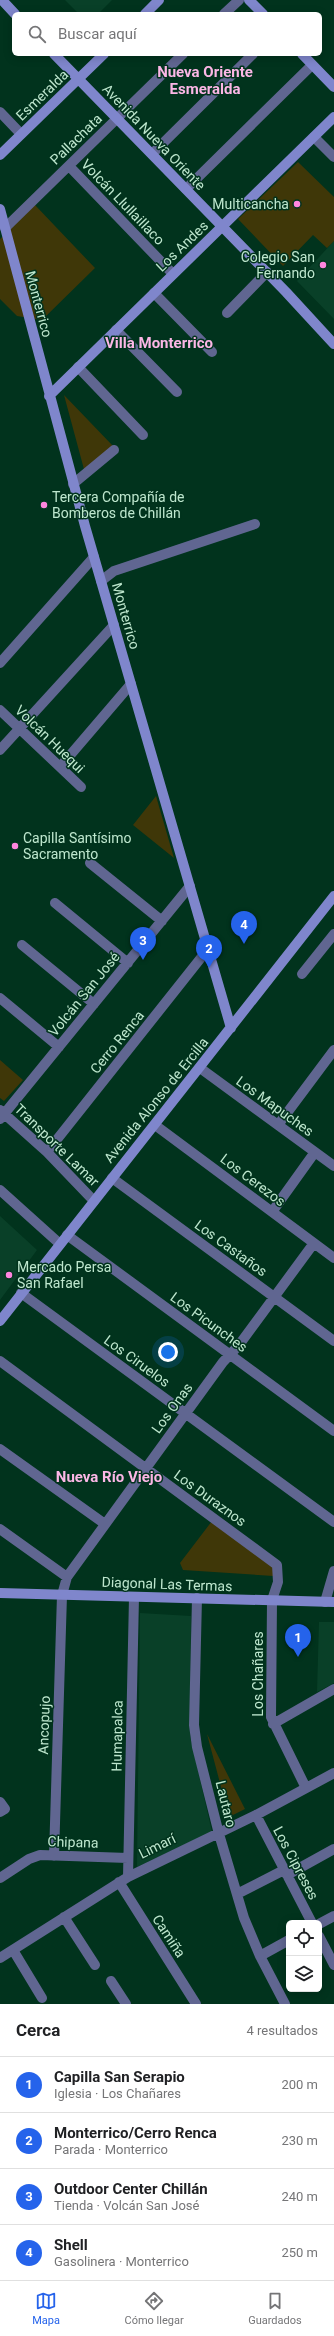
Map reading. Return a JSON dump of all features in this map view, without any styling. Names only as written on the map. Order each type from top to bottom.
[{"type":"street","points":[[2,0],[13,12]]},
{"type":"street","points":[[147,12],[159,0]]},
{"type":"street","points":[[226,12],[239,0]]},
{"type":"street","points":[[249,0],[261,12]]},
{"type":"street","name":"Avenida Nueva Oriente","points":[[56,56],[267,272],[334,344]]},
{"type":"street","name":"Esmeralda","points":[[0,155],[102,56]]},
{"type":"street","name":"Pallachata","points":[[5,228],[181,56]]},
{"type":"street","points":[[152,154],[251,56]]},
{"type":"street","points":[[304,56],[334,87]]},
{"type":"street","points":[[186,189],[312,65]]},
{"type":"street","points":[[0,112],[22,134]]},
{"type":"street","name":"Los Andes","points":[[49,396],[334,117]]},
{"type":"street","points":[[314,137],[334,157]]},
{"type":"street","name":"Volcán Llullaillaco","points":[[69,166],[173,274]]},
{"type":"street","name":"Monterrico","points":[[0,209],[73,484],[231,1028]]},
{"type":"street","points":[[228,313],[267,272]]},
{"type":"street","points":[[154,293],[212,352]]},
{"type":"street","points":[[116,330],[177,392]]},
{"type":"street","points":[[78,368],[143,434]]},
{"type":"street","points":[[73,484],[114,450]]},
{"type":"street","points":[[101,581],[114,571],[255,524]]},
{"type":"street","points":[[0,663],[94,557]]},
{"type":"street","points":[[0,750],[114,625]]},
{"type":"street","points":[[60,767],[131,684]]},
{"type":"street","name":"Volcán Huequi","points":[[0,710],[81,787]]},
{"type":"street","points":[[90,863],[162,921]]},
{"type":"street","name":"Volcán San José","points":[[1,1114],[59,1047],[190,886]]},
{"type":"street","name":"Avenida Alonso de Ercilla","points":[[0,1321],[334,896]]},
{"type":"street","points":[[55,903],[128,963]]},
{"type":"street","points":[[302,974],[334,934]]},
{"type":"street","points":[[22,945],[94,1004]]},
{"type":"street","name":"Cerro Renca","points":[[47,1152],[208,949]]},
{"type":"street","points":[[0,998],[59,1047]]},
{"type":"street","points":[[278,1125],[334,1050]]},
{"type":"street","name":"Los Mapuches","points":[[200,1068],[334,1166]]},
{"type":"street","name":"Transporte Lamar","points":[[1,1114],[47,1152],[94,1201]]},
{"type":"street","name":"Los Cerezos","points":[[155,1125],[334,1258]]},
{"type":"street","points":[[272,1212],[315,1152]]},
{"type":"street","name":"Los Castaños","points":[[112,1178],[334,1341]]},
{"type":"street","points":[[0,1190],[60,1244]]},
{"type":"street","name":"Los Picunches","points":[[67,1235],[334,1431]]},
{"type":"street","name":"Los Onas","points":[[62,1595],[67,1577],[186,1413],[275,1297],[314,1243]]},
{"type":"street","name":"Los Ciruelos","points":[[21,1293],[334,1522]]},
{"type":"street","name":"Los Duraznos","points":[[0,1361],[277,1565],[278,1582],[272,1600]]},
{"type":"street","points":[[0,1449],[105,1524]]},
{"type":"street","points":[[0,1529],[67,1577]]},
{"type":"street","points":[[329,1602],[334,1571]]},
{"type":"street","name":"Diagonal Las Termas","points":[[0,1593],[329,1602]]},
{"type":"street","name":"Ancopujo","points":[[54,1856],[62,1595]]},
{"type":"street","name":"Humapalca","points":[[128,1877],[134,1597]]},
{"type":"street","name":"Lautaro","points":[[197,1598],[195,1738],[219,1834],[244,1918],[260,1956],[283,2003]]},
{"type":"street","name":"Los Chañares","points":[[272,1600],[270,1712],[272,1724],[306,1788]]},
{"type":"street","points":[[272,1724],[334,1689]]},
{"type":"street","name":"Limarí","points":[[0,1958],[128,1877],[219,1834],[334,1773]]},
{"type":"street","points":[[0,1802],[5,1809],[0,1812]]},
{"type":"street","name":"Los Cipreses","points":[[256,1815],[310,1920]]},
{"type":"street","points":[[237,1894],[334,1849]]},
{"type":"street","name":"Chipana","points":[[0,1878],[34,1857],[54,1856],[128,1858]]},
{"type":"street","name":"Camiña","points":[[119,1882],[196,2004]]},
{"type":"street","points":[[322,1922],[334,1916]]},
{"type":"street","points":[[64,1917],[95,1965]]},
{"type":"street","points":[[260,1956],[286,1942]]},
{"type":"street","points":[[322,1942],[334,1965]]},
{"type":"street","points":[[13,1950],[42,1998]]},
{"type":"street","points":[[111,1981],[126,2004]]},
{"type":"shaded area","points":[[65,0],[112,0],[100,12],[77,12]]},
{"type":"shaded area","points":[[298,162],[334,197],[334,241],[327,248],[313,235],[283,266],[238,219]]},
{"type":"shaded area","points":[[35,205],[95,268],[42,320],[17,316],[0,299],[0,239]]},
{"type":"shaded area","name":"Colegio San Fernando","points":[[334,241],[334,319],[297,281]]},
{"type":"shaded area","points":[[64,395],[113,446],[85,473]]},
{"type":"shaded area","points":[[156,796],[174,858],[133,825]]},
{"type":"shaded area","points":[[0,1060],[23,1080],[4,1101],[0,1098]]},
{"type":"shaded area","name":"Mercado Persa San Rafael","points":[[0,1216],[37,1250],[0,1300]]},
{"type":"shaded area","points":[[212,1521],[274,1566],[273,1576],[183,1570],[180,1563]]},
{"type":"shaded area","points":[[140,1613],[191,1616],[190,1736],[212,1832],[137,1867]]},
{"type":"shaded area","points":[[319,1622],[334,1622],[334,1683],[317,1692]]},
{"type":"shaded area","points":[[207,1734],[245,1809],[229,1817]]},
{"type":"place","name":"Multicancha","points":[[297,204]]},
{"type":"place","name":"Colegio San Fernando","points":[[323,265]]},
{"type":"place","name":"Tercera Compañía de Bomberos de Chillán","points":[[44,505]]},
{"type":"place","name":"Capilla Santísimo Sacramento","points":[[15,846]]},
{"type":"place","name":"Shell","points":[[244,944]]},
{"type":"place","name":"Outdoor Center Chillán","points":[[143,960]]},
{"type":"place","name":"Monterrico/Cerro Renca","points":[[209,968]]},
{"type":"place","name":"Mercado Persa San Rafael","points":[[9,1275]]},
{"type":"place","name":"Capilla San Serapio","points":[[298,1657]]},
{"type":"district","name":"Nueva Oriente Esmeralda","points":[[205,80]]},
{"type":"district","name":"Villa Monterrico","points":[[159,343]]},
{"type":"district","name":"Nueva Río Viejo","points":[[109,1477]]}]
